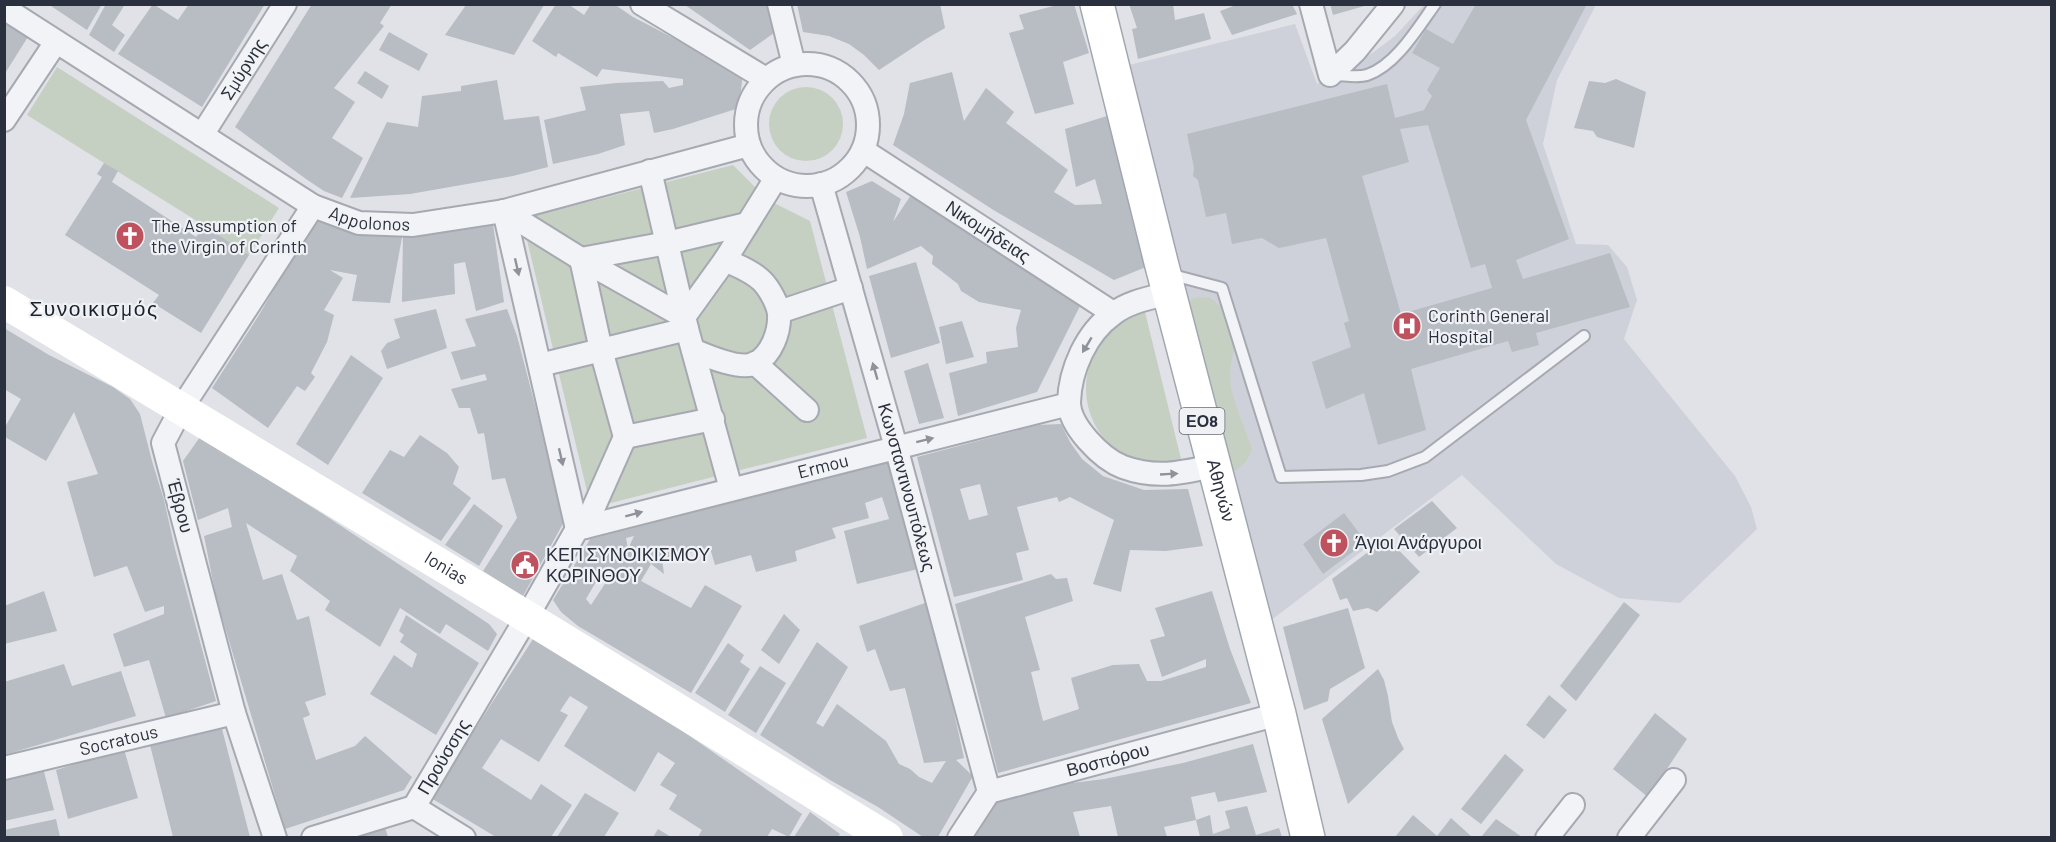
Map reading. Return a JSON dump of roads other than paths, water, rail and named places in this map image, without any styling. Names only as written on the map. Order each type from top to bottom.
[{"type":"main road","name":"Αθηνών","points":[[1097,4],[1213,466],[1238,551],[1308,837]]},
{"type":"street","name":"Σμύρνης","points":[[202,135],[285,4]]},
{"type":"street","points":[[642,4],[766,79]]},
{"type":"street","points":[[779,4],[794,65]]},
{"type":"street","points":[[1311,4],[1330,75],[1355,51],[1392,4]]},
{"type":"street","name":"Appolonos","points":[[4,8],[313,206],[359,223],[413,225],[504,210],[749,145]]},
{"type":"street","points":[[4,120],[56,42]]},
{"type":"street","points":[[813,64],[832,69],[848,79],[860,94],[868,113],[869,132],[864,151],[855,165],[842,176],[808,187],[789,184],[776,178],[758,162],[749,145],[746,127],[747,110],[754,93],[766,79],[779,70],[794,65],[813,64]]},
{"type":"street","name":"Νικομήδειας","points":[[864,151],[1113,313]]},
{"type":"street","points":[[650,171],[688,332],[731,489]]},
{"type":"street","points":[[688,332],[726,260],[776,178]]},
{"type":"street","name":"Κωνσταντινουπόλεως","points":[[821,184],[896,447],[989,792]]},
{"type":"street","name":"Έβρου","points":[[274,837],[234,713],[164,443],[182,409],[313,206]]},
{"type":"street","points":[[504,210],[688,332],[714,358],[738,364],[755,363],[769,350],[777,334],[779,312],[763,282],[749,271],[726,260]]},
{"type":"street","points":[[504,210],[581,528]]},
{"type":"street","points":[[581,259],[667,243],[747,224]]},
{"type":"street","points":[[581,259],[601,350],[625,437],[713,419]]},
{"type":"street","points":[[1166,283],[1138,302],[1113,313],[1093,334],[1080,356],[1074,374],[1069,405],[1078,427],[1096,451],[1122,466],[1150,474],[1170,475],[1213,466]]},
{"type":"street","points":[[779,312],[851,288]]},
{"type":"street","name":"Ionias","points":[[4,302],[887,837]]},
{"type":"street","points":[[540,364],[688,332]]},
{"type":"street","points":[[755,363],[807,410]]},
{"type":"street","name":"Ermou","points":[[581,528],[1069,405]]},
{"type":"street","name":"Προύσσης","points":[[313,837],[414,807],[581,528],[625,437]]},
{"type":"street","name":"Socratous","points":[[4,768],[234,713]]},
{"type":"street","name":"Βοσπόρου","points":[[989,792],[1279,714]]},
{"type":"street","points":[[1629,837],[1674,780]]},
{"type":"street","points":[[959,837],[989,792]]},
{"type":"street","points":[[1547,837],[1573,805]]},
{"type":"street","points":[[414,807],[464,837]]},
{"type":"lane","points":[[1330,75],[1365,76],[1385,67],[1435,4]]},
{"type":"lane","points":[[1166,283],[1222,288],[1281,477],[1361,475],[1388,471],[1425,457],[1584,336]]},
{"type":"place","name":"The Assumption of the Virgin of Corinth","points":[[130,236]]},
{"type":"place","name":"Corinth General Hospital","points":[[1407,326]]},
{"type":"place","name":"Άγιοι Ανάργυροι","points":[[1334,543]]},
{"type":"place","name":"ΚΕΠ ΣΥΝΟΙΚΙΣΜΟΥ ΚΟΡΙΝΘΟΥ","points":[[525,565]]},
{"type":"district","name":"Συνοικισμός","points":[[94,309]]}]
